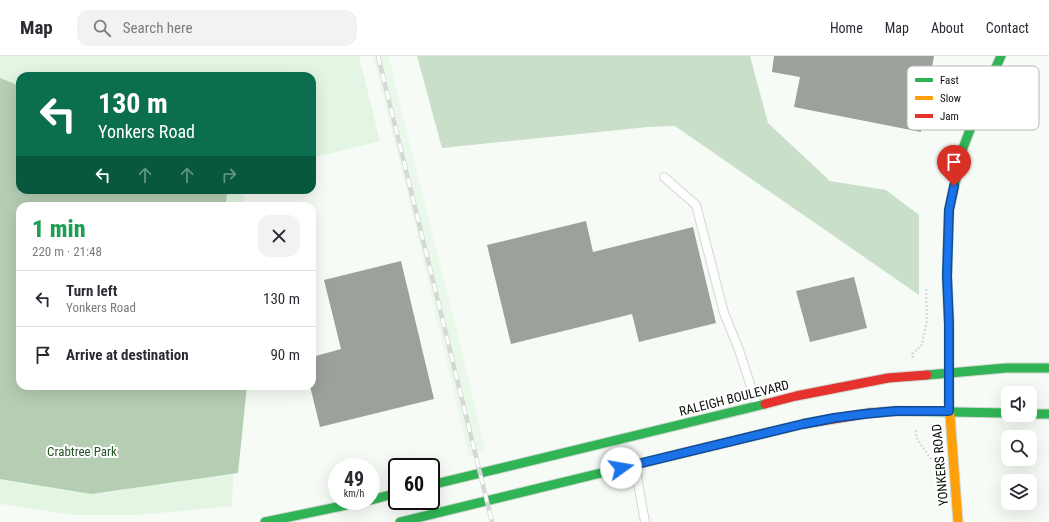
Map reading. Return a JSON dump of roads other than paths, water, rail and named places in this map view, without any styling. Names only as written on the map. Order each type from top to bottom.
[{"type":"main road","name":"YONKERS ROAD","points":[[996,66],[1001,56]]},
{"type":"main road","name":"YONKERS ROAD","points":[[958,522],[949,411],[949,324],[947,276],[949,210],[963,148],[970,130]]},
{"type":"main road","name":"RALEIGH BOULEVARD","points":[[440,483],[796,396],[855,384],[888,378],[1006,368],[1049,368]]},
{"type":"main road","points":[[400,522],[803,424],[834,418],[896,411],[1001,413]]},
{"type":"main road","points":[[1037,414],[1049,414]]},
{"type":"main road","points":[[265,522],[298,519],[336,510]]},
{"type":"lane","points":[[664,177],[696,205],[724,312],[739,350],[757,406]]},
{"type":"lane","points":[[635,465],[645,522]]},
{"type":"railway","points":[[378,56],[492,522]]},
{"type":"park label","name":"Crabtree Park","points":[[82,451]]}]
